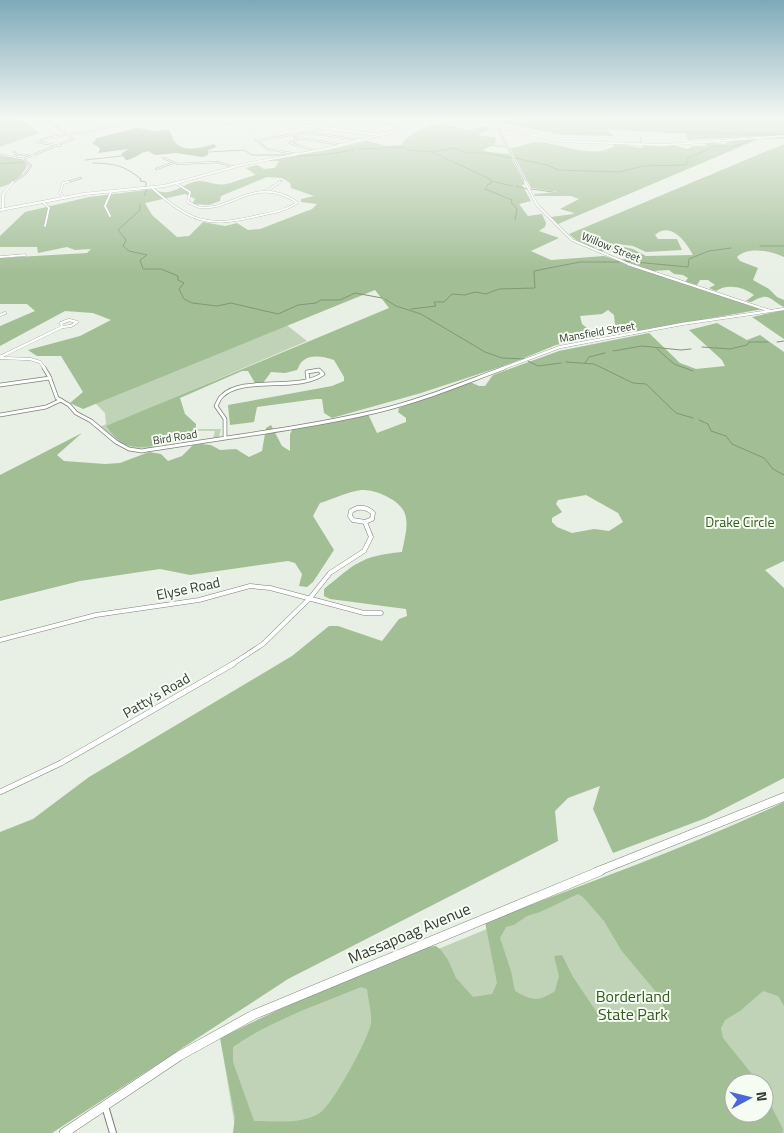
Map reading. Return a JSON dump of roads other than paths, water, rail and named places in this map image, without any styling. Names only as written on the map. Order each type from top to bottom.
[{"type":"main road","name":"Massapoag Avenue","points":[[64,1133],[179,1056],[253,1015],[496,913],[784,797]]},
{"type":"street","points":[[28,170],[4,191],[1,210],[64,198],[177,184],[224,170]]},
{"type":"street","name":"Willow Street","points":[[519,170],[537,205],[572,240],[629,265],[739,299],[771,312]]},
{"type":"street","points":[[64,198],[60,193],[63,183],[81,178]]},
{"type":"street","points":[[268,190],[281,181]]},
{"type":"street","points":[[152,188],[177,210],[207,222],[219,224],[288,209],[297,203],[293,199],[268,190],[248,192],[219,205],[201,206],[188,203],[190,192],[177,184]]},
{"type":"street","points":[[110,192],[106,206],[110,216]]},
{"type":"street","points":[[43,202],[48,208],[45,226]]},
{"type":"street","points":[[0,257],[25,255]]},
{"type":"street","name":"Mansfield Street","points":[[392,408],[560,347],[682,324],[784,309]]},
{"type":"street","points":[[0,315],[4,313]]},
{"type":"street","points":[[0,358],[62,327],[72,326],[77,322],[72,320],[64,321],[60,324],[62,327]]},
{"type":"street","name":"Bird Road","points":[[0,358],[37,361],[42,364],[50,378],[55,394],[61,400],[116,442],[134,450],[168,448],[311,424],[392,408]]},
{"type":"street","points":[[225,437],[226,422],[217,407],[218,400],[244,386],[284,384],[321,378],[323,374],[317,370],[311,370],[308,372],[308,380]]},
{"type":"street","points":[[0,386],[50,378]]},
{"type":"street","points":[[0,415],[46,408],[61,400]]},
{"type":"street","name":"Patty's Road","points":[[359,508],[370,509],[373,517],[365,522],[353,520],[350,513],[359,508]]},
{"type":"street","name":"Patty's Road","points":[[0,792],[61,763],[244,658],[266,641],[310,598],[330,573],[367,548],[371,536],[365,522]]},
{"type":"street","name":"Elyse Road","points":[[0,640],[86,617],[193,601],[244,587],[266,586],[364,613],[381,613]]},
{"type":"street","points":[[105,1106],[113,1133]]},
{"type":"waterway","points":[[127,170],[141,179],[140,181],[146,182],[146,187]]},
{"type":"waterway","points":[[470,170],[491,181]]},
{"type":"waterway","points":[[558,170],[619,172],[628,170]]},
{"type":"waterway","points":[[486,188],[488,184],[491,184],[491,181]]},
{"type":"waterway","points":[[491,181],[513,186]]},
{"type":"waterway","points":[[516,186],[527,189]]},
{"type":"waterway","points":[[144,196],[147,189]]},
{"type":"waterway","points":[[485,189],[512,200],[511,202],[517,209],[515,220]]},
{"type":"waterway","points":[[531,189],[553,192]]},
{"type":"waterway","points":[[140,204],[140,210],[118,230],[126,240],[123,246],[129,251],[147,255],[140,260],[143,269],[161,269],[178,276],[178,280],[184,283],[179,289],[184,299],[192,303],[217,306],[231,303],[278,314],[298,305],[316,303],[321,300],[340,300],[355,293],[382,298]]},
{"type":"waterway","points":[[760,246],[784,246]]},
{"type":"waterway","points":[[624,261],[688,267],[689,259],[709,251],[731,248]]},
{"type":"waterway","points":[[411,309],[436,306],[434,302],[444,302],[452,294],[465,295],[475,292],[486,294],[499,289],[535,288],[534,271],[580,262],[619,262]]},
{"type":"waterway","points":[[385,299],[396,306],[421,314],[485,352],[502,358],[525,359]]},
{"type":"waterway","points":[[777,342],[784,341]]},
{"type":"waterway","points":[[702,347],[730,349],[747,345],[749,342],[768,342]]},
{"type":"waterway","points":[[613,351],[642,346],[681,350],[691,349]]},
{"type":"waterway","points":[[657,349],[674,364],[693,371]]},
{"type":"waterway","points":[[585,363],[589,357],[605,353]]},
{"type":"waterway","points":[[528,361],[538,366],[561,363]]},
{"type":"waterway","points":[[566,362],[594,364],[633,383],[646,384],[676,413],[693,418]]},
{"type":"waterway","points":[[699,420],[708,424],[711,431],[726,436],[732,444],[764,458],[773,469],[784,475]]},
{"type":"park label","name":"Drake Circle","points":[[740,521]]},
{"type":"park label","name":"Borderland State Park","points":[[633,1005]]}]
